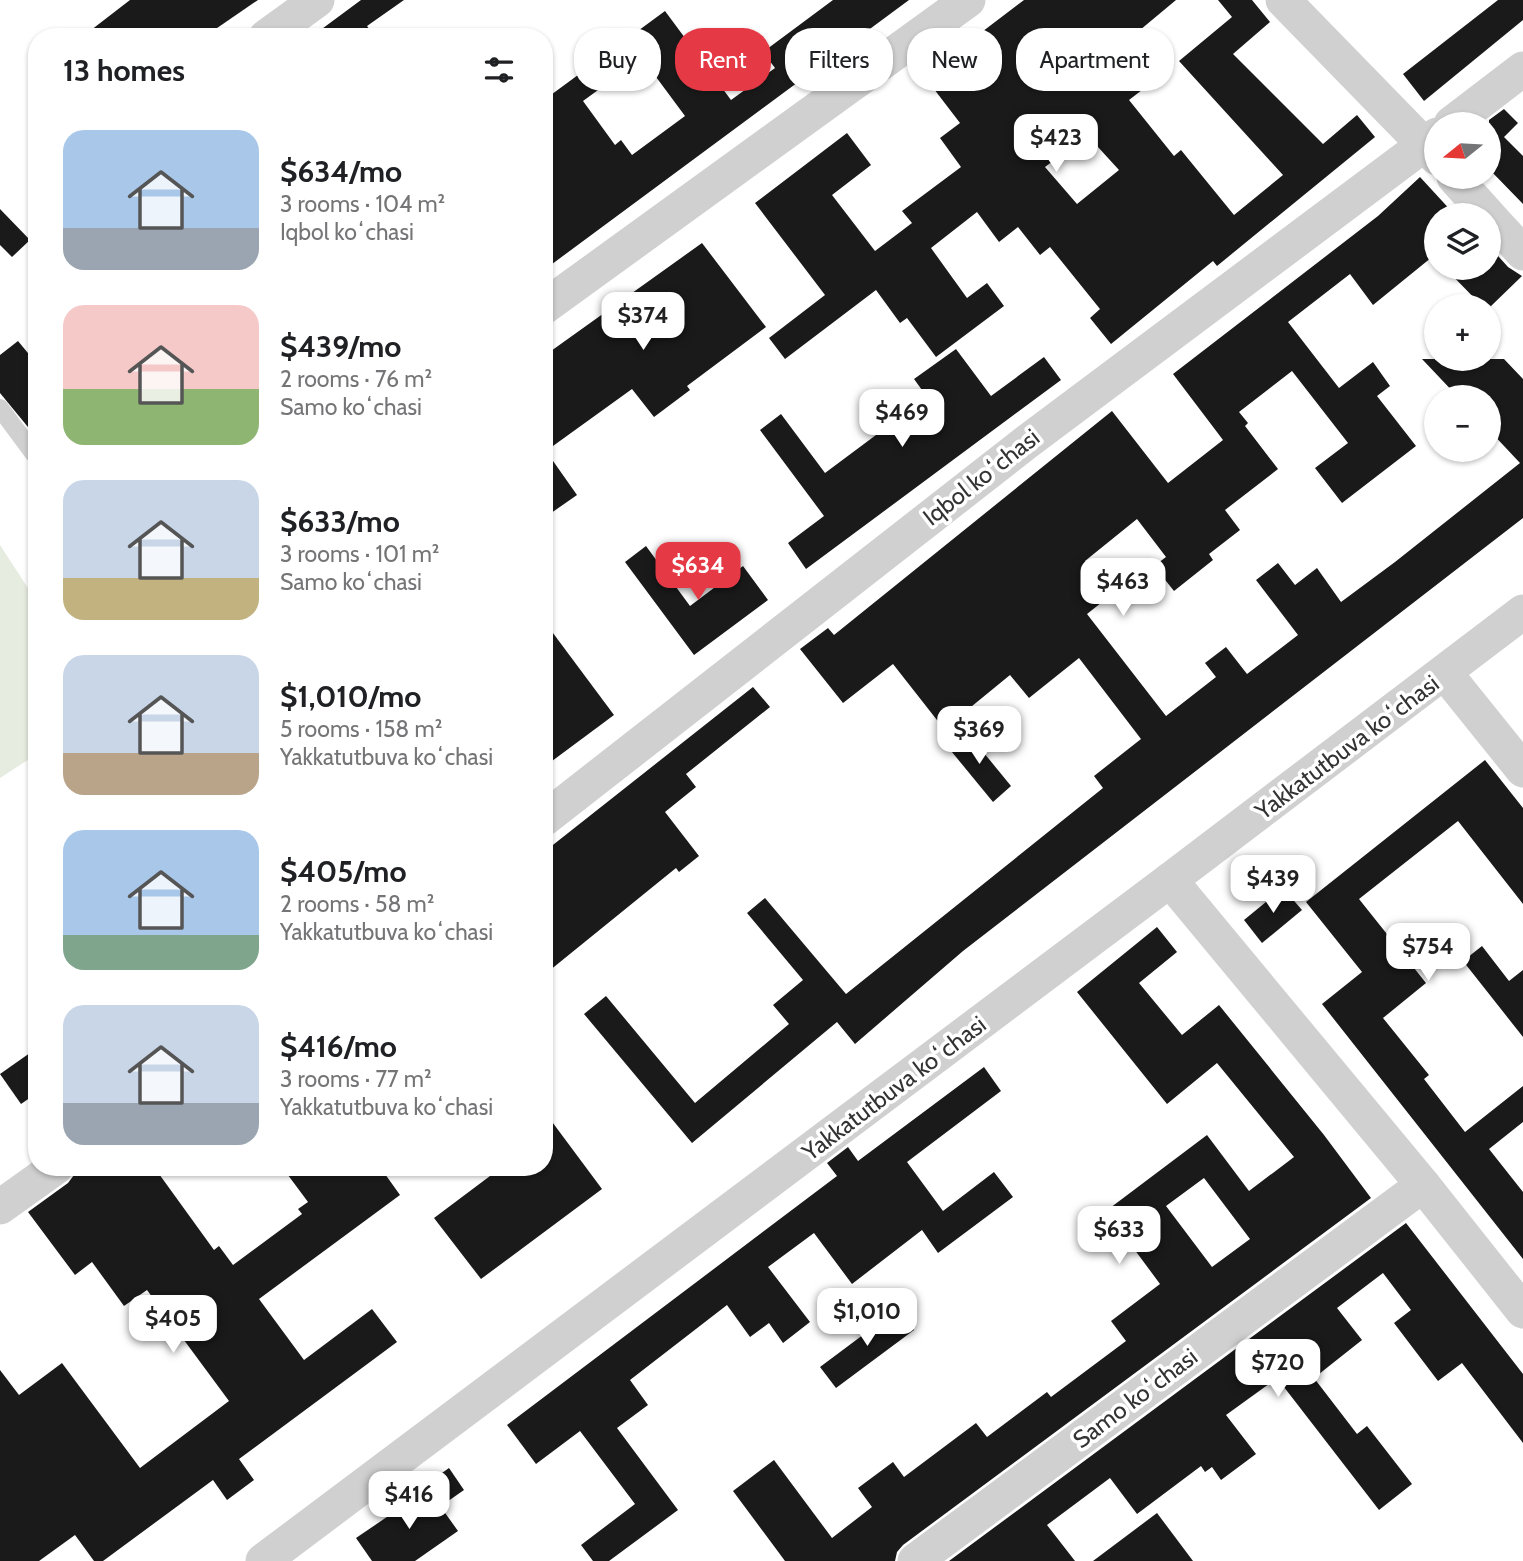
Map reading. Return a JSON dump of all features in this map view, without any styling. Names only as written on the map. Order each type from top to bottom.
[{"type":"street","points":[[278,28],[317,0]]},
{"type":"street","points":[[553,300],[968,0]]},
{"type":"street","points":[[1283,0],[1424,128]]},
{"type":"street","name":"Iqbol koʻchasi","points":[[1471,112],[1523,69]]},
{"type":"street","name":"Iqbol koʻchasi","points":[[553,812],[1028,440],[1424,150]]},
{"type":"street","points":[[1465,189],[1477,203]]},
{"type":"street","points":[[1501,229],[1523,253]]},
{"type":"street","name":"Yakkatutbuva koʻchasi","points":[[263,1561],[1523,612]]},
{"type":"street","points":[[1445,673],[1523,770]]},
{"type":"street","points":[[1170,880],[1423,1185],[1523,1311]]},
{"type":"street","points":[[0,1207],[43,1176]]},
{"type":"street","name":"Samo koʻchasi","points":[[915,1561],[1423,1185]]},
{"type":"lane","points":[[0,408],[28,446]]},
{"type":"shaded area","points":[[0,545],[28,588],[28,760],[0,778]]},
{"type":"building","points":[[130,0],[258,0],[217,28],[94,28]]},
{"type":"building","points":[[361,0],[404,0],[367,26],[368,28],[323,28]]},
{"type":"building","points":[[833,0],[909,0],[871,28],[795,28]]},
{"type":"building","points":[[1024,0],[1176,0],[1142,28],[1016,28],[1016,91],[1141,91],[1129,100],[1174,156],[1181,150],[1234,215],[1283,175],[1179,61],[1232,17],[1218,0],[1252,0],[1270,22],[1233,54],[1323,144],[1357,115],[1375,137],[1217,266],[1213,261],[1111,344],[1090,318],[1100,309],[1050,247],[1040,255],[1018,227],[999,242],[977,212],[931,248],[967,298],[987,283],[1004,306],[936,357],[907,318],[900,323],[876,290],[785,359],[769,338],[825,295],[755,203],[847,133],[871,165],[832,195],[875,251],[912,223],[902,211],[961,167],[940,138],[960,123],[935,91],[1002,91],[1002,28],[987,28]],"holes":[[[1087,135],[1119,170],[1077,204],[1045,167]]]},
{"type":"building","points":[[1498,0],[1523,0],[1523,20],[1424,101],[1403,74]]},
{"type":"building","points":[[665,11],[678,28],[675,28],[675,91],[724,91],[731,100],[743,91],[771,91],[771,71],[775,68],[771,63],[771,46],[785,36],[786,91],[553,263],[553,93],[574,78],[574,91],[597,91],[583,101],[615,145],[621,140],[632,155],[685,116],[661,84],[661,28],[642,28]]},
{"type":"building","points":[[1504,109],[1518,123],[1504,137],[1523,156],[1523,204],[1502,182],[1500,112]]},
{"type":"building","points":[[1420,177],[1424,181],[1424,189],[1431,189],[1444,203],[1424,203],[1424,264],[1373,305],[1350,274],[1288,322],[1339,388],[1373,362],[1390,386],[1377,396],[1416,446],[1342,503],[1315,468],[1348,443],[1292,371],[1239,412],[1248,423],[1245,426],[1278,469],[1225,510],[1240,530],[1209,554],[1213,560],[1174,591],[1154,566],[1166,557],[1137,519],[1085,561],[1111,595],[1087,614],[1166,716],[1216,677],[1205,663],[1226,647],[1247,674],[1298,635],[1256,580],[1278,563],[1295,585],[1317,568],[1341,602],[1520,463],[1501,443],[1501,385],[1447,385],[1433,371],[1501,371],[1501,359],[1504,359],[1523,379],[1523,518],[963,951],[855,1044],[837,1022],[692,1143],[584,1014],[606,996],[695,1103],[789,1024],[773,1005],[803,980],[747,913],[765,898],[846,994],[1103,788],[1094,776],[1141,739],[1079,658],[1029,698],[1010,675],[944,729],[893,664],[843,703],[800,649],[828,628],[834,635],[1112,411],[1168,483],[1223,440],[1173,374],[1378,216]]},
{"type":"building","points":[[0,209],[28,238],[28,242],[12,257],[0,245]]},
{"type":"building","points":[[702,243],[766,327],[687,386],[690,390],[654,417],[632,389],[553,446],[553,350]]},
{"type":"building","points":[[1501,259],[1522,276],[1501,296],[1501,294],[1470,294],[1457,280],[1501,280]]},
{"type":"building","points":[[18,341],[28,353],[28,427],[0,393],[0,355]]},
{"type":"building","points":[[956,349],[991,396],[1044,357],[1061,380],[806,569],[788,543],[824,516],[760,430],[781,414],[825,473],[927,397],[914,379]]},
{"type":"building","points":[[553,461],[577,495],[553,512]]},
{"type":"building","points":[[646,546],[690,606],[743,566],[768,600],[694,655],[625,562]]},
{"type":"building","points":[[553,633],[614,715],[553,760]]},
{"type":"building","points":[[753,687],[770,707],[686,774],[696,787],[665,812],[699,856],[679,872],[676,868],[553,968],[553,845]]},
{"type":"building","points":[[966,731],[1011,786],[993,802],[947,746]]},
{"type":"building","points":[[1485,760],[1523,808],[1523,904],[1458,821],[1359,899],[1426,983],[1383,1018],[1429,1075],[1424,1079],[1465,1132],[1523,1086],[1523,1122],[1489,1149],[1523,1192],[1523,1259],[1322,1004],[1362,972],[1306,902]]},
{"type":"building","points":[[1283,888],[1302,910],[1262,943],[1244,920]]},
{"type":"building","points":[[1157,927],[1177,952],[1139,983],[1182,1035],[1219,1005],[1371,1198],[903,1545],[897,1552],[895,1561],[785,1561],[733,1491],[774,1460],[832,1538],[872,1507],[858,1488],[893,1462],[904,1477],[976,1423],[987,1437],[1047,1392],[1051,1397],[1126,1341],[1111,1321],[1160,1284],[1106,1211],[1207,1135],[1249,1191],[1294,1157],[1217,1063],[1167,1104],[1077,992]],"holes":[[[1204,1178],[1250,1239],[1212,1267],[1166,1206]]]},
{"type":"building","points":[[1482,946],[1509,981],[1523,970],[1523,1037],[1463,961]]},
{"type":"building","points":[[28,1054],[28,1099],[21,1104],[0,1074]]},
{"type":"building","points":[[984,1067],[1001,1091],[907,1162],[943,1211],[994,1172],[1013,1197],[938,1253],[922,1230],[852,1284],[814,1233],[768,1267],[810,1322],[783,1343],[769,1323],[750,1337],[727,1305],[630,1380],[648,1405],[617,1428],[678,1510],[609,1561],[593,1561],[581,1545],[635,1504],[580,1431],[536,1464],[507,1425],[837,1176],[827,1163],[848,1147],[858,1161]]},
{"type":"building","points":[[553,1123],[602,1189],[481,1279],[434,1218],[490,1176],[553,1176]]},
{"type":"building","points":[[73,1176],[161,1176],[214,1250],[219,1246],[233,1265],[302,1214],[298,1209],[308,1202],[289,1176],[386,1176],[400,1195],[259,1299],[304,1360],[372,1309],[397,1342],[239,1459],[254,1480],[227,1500],[213,1480],[103,1561],[94,1561],[75,1535],[39,1561],[0,1561],[0,1370],[19,1395],[62,1363],[140,1468],[229,1401],[147,1290],[124,1306],[92,1262],[75,1275],[28,1212],[68,1183]]},
{"type":"building","points":[[1406,1223],[1523,1374],[1523,1443],[1462,1363],[1438,1381],[1394,1323],[1411,1310],[1383,1273],[1337,1308],[1362,1340],[1314,1378],[1357,1434],[1367,1426],[1412,1484],[1379,1510],[1277,1378],[1226,1415],[1256,1454],[1221,1480],[1212,1467],[1205,1472],[1201,1466],[1137,1514],[1110,1478],[1047,1525],[1075,1561],[949,1561]]},
{"type":"building","points":[[899,1308],[914,1330],[836,1388],[820,1367]]},
{"type":"building","points":[[449,1468],[464,1490],[441,1506],[425,1485]]},
{"type":"building","points":[[428,1489],[458,1531],[415,1561],[372,1561],[356,1538]]},
{"type":"building","points":[[1157,1513],[1193,1561],[1093,1561]]}]
